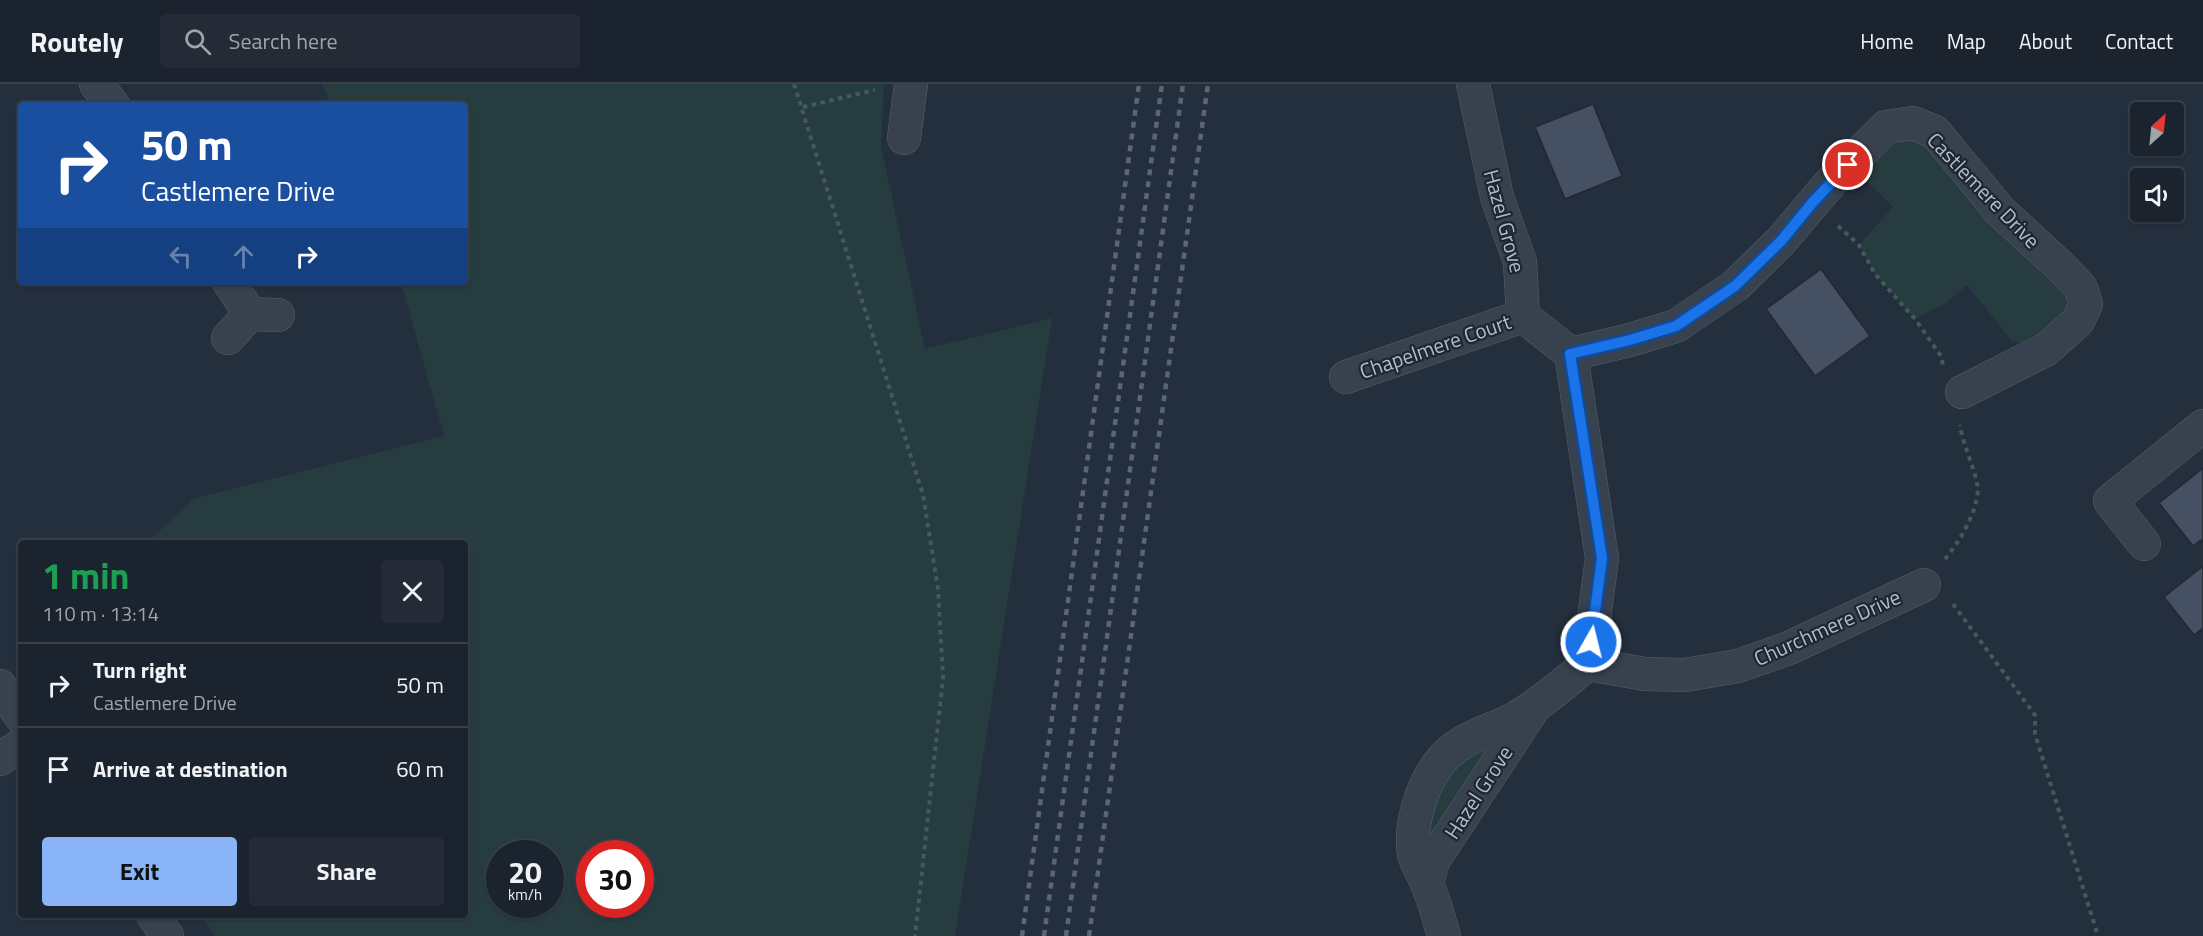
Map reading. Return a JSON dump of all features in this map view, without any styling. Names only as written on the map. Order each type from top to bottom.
[{"type":"street","points":[[96,84],[111,102]]},
{"type":"street","points":[[904,138],[911,84]]},
{"type":"street","name":"Hazel Grove","points":[[1473,84],[1497,197],[1520,262],[1523,316]]},
{"type":"street","name":"Castlemere Drive","points":[[1570,354],[1676,326],[1735,286],[1781,241],[1813,202],[1886,127],[1913,123],[1935,132],[2000,211],[2081,288],[2086,304],[2078,321],[2047,349],[1962,392]]},
{"type":"street","points":[[228,338],[264,315],[232,285]]},
{"type":"street","points":[[1523,316],[1570,354],[1602,558],[1588,664]]},
{"type":"street","name":"Chapelmere Court","points":[[1346,377],[1523,316]]},
{"type":"street","points":[[2144,543],[2110,501],[2203,426]]},
{"type":"street","name":"Churchmere Drive","points":[[1588,664],[1645,674],[1685,675],[1738,666],[1789,648],[1928,580]]},
{"type":"street","name":"Hazel Grove","points":[[1444,936],[1427,884],[1414,856],[1414,825],[1421,797],[1434,770],[1455,747],[1536,705],[1588,664]]},
{"type":"street","points":[[0,686],[18,713]]},
{"type":"street","name":"Hazel Grove","points":[[1427,884],[1433,861],[1536,705]]},
{"type":"street","points":[[0,759],[18,747]]},
{"type":"street","points":[[155,918],[167,936]]},
{"type":"path","points":[[794,84],[923,495],[938,589],[943,678],[915,936]]},
{"type":"path","points":[[803,107],[878,89]]},
{"type":"path","points":[[1813,202],[1859,245],[1875,274],[1915,319],[1941,356],[1947,377],[1962,392],[1960,427],[1978,486],[1971,520],[1957,545],[1928,580],[2035,715],[2035,734],[2097,936]]},
{"type":"green space","points":[[322,84],[884,84],[881,147],[925,349],[1052,318],[955,936],[215,936],[203,918],[468,918],[468,540],[150,540],[193,499],[444,436],[402,285],[468,285],[468,102],[330,102]]},
{"type":"green space","points":[[1913,123],[2081,288],[2047,349],[2012,341],[1967,285],[1946,303],[1915,319],[1875,274],[1859,245],[1893,207],[1866,181],[1865,147]]},
{"type":"green space","points":[[1512,719],[1433,861],[1421,797]]},
{"type":"building","points":[[1593,104],[1622,176],[1565,199],[1535,127]]},
{"type":"building","points":[[1821,269],[1870,336],[1815,376],[1766,309]]},
{"type":"building","points":[[2203,468],[2203,542],[2201,540],[2193,546],[2159,503]]},
{"type":"building","points":[[2203,566],[2203,628],[2194,635],[2164,597]]},
{"type":"railway","points":[[1022,936],[1139,84]]},
{"type":"railway","points":[[1044,936],[1162,84]]},
{"type":"railway","points":[[1066,936],[1183,84]]},
{"type":"railway","points":[[1089,936],[1208,84]]},
{"type":"route","points":[[1591,642],[1602,558],[1570,354],[1676,326],[1735,286],[1781,241],[1848,165]]}]
